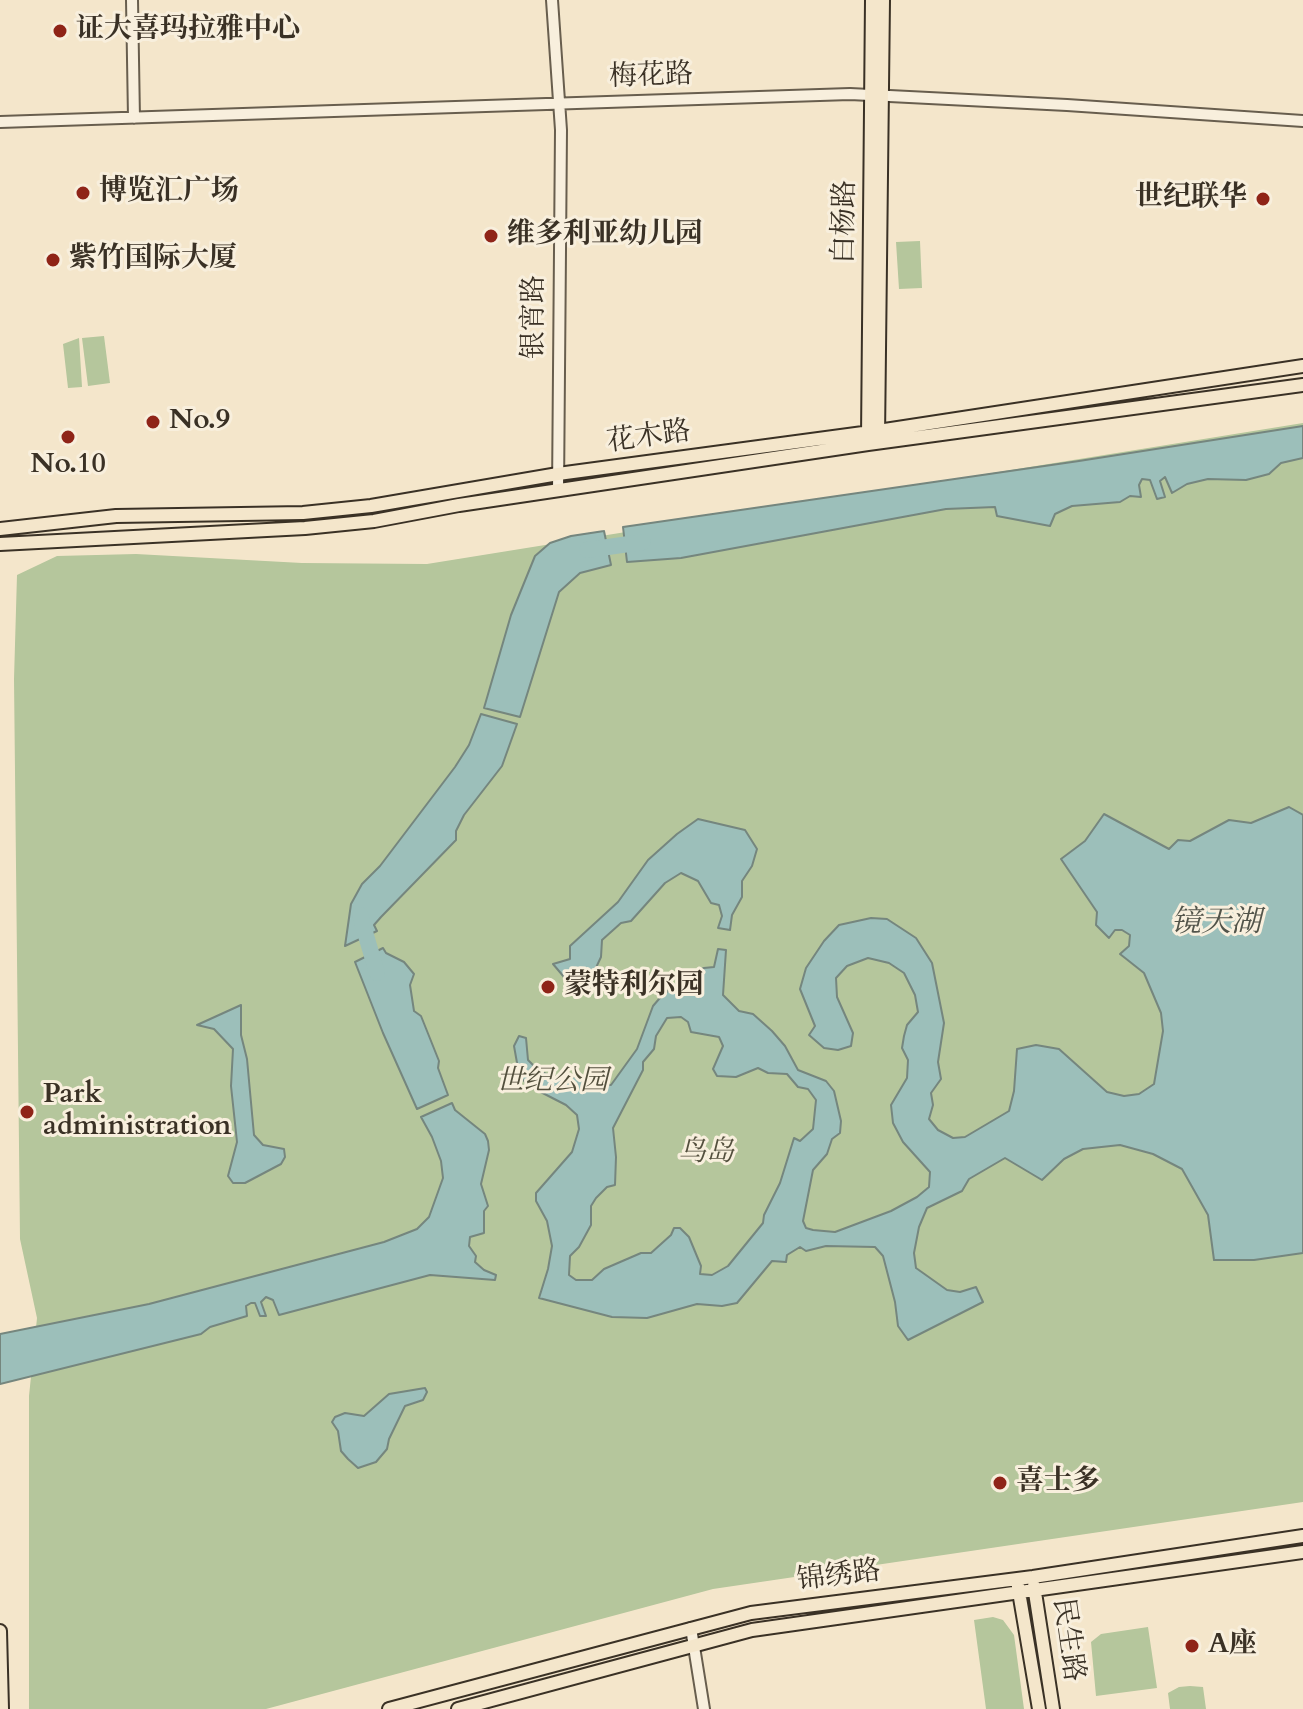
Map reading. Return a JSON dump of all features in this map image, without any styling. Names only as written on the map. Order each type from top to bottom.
[{"type":"main road","name":"白杨路","points":[[872,0],[876,94],[873,437]]},
{"type":"main road","name":"白杨路","points":[[876,94],[883,0]]},
{"type":"main road","name":"花木路","points":[[0,544],[305,528],[374,521],[1303,366]]},
{"type":"main road","name":"花木路","points":[[0,529],[116,516],[303,513],[358,508],[558,474],[1303,385]]},
{"type":"main road","name":"锦绣路","points":[[389,1709],[751,1613],[1033,1577],[1303,1536]]},
{"type":"main road","name":"锦绣路","points":[[458,1709],[752,1630],[1303,1552]]},
{"type":"main road","name":"民生路","points":[[1033,1577],[1053,1709]]},
{"type":"main road","name":"民生路","points":[[1017,1579],[1039,1709]]},
{"type":"main road","points":[[0,1631],[2,1709]]},
{"type":"street","points":[[132,0],[134,118]]},
{"type":"street","name":"银宵路","points":[[552,0],[561,104],[558,491]]},
{"type":"street","name":"梅花路","points":[[0,122],[876,94],[1303,121]]},
{"type":"street","points":[[691,1628],[704,1709]]},
{"type":"green space","points":[[920,241],[922,288],[899,289],[896,242]]},
{"type":"green space","points":[[104,336],[110,383],[88,386],[82,338]]},
{"type":"green space","points":[[79,338],[82,387],[68,388],[63,344]]},
{"type":"green space","name":"世纪公园","points":[[1303,423],[1303,1502],[713,1589],[266,1709],[29,1709],[29,1396],[37,1318],[20,1239],[14,679],[17,575],[57,556],[136,554],[302,563],[427,564]]},
{"type":"green space","points":[[993,1617],[1003,1620],[1014,1635],[1024,1709],[986,1709],[974,1620]]},
{"type":"green space","points":[[1148,1627],[1157,1688],[1096,1696],[1091,1642],[1101,1634]]},
{"type":"green space","points":[[1190,1686],[1203,1687],[1206,1709],[1170,1709],[1168,1693]]},
{"type":"water","points":[[1303,426],[1303,458],[1281,463],[1269,474],[1246,480],[1208,479],[1187,484],[1172,493],[1165,477],[1160,481],[1165,497],[1157,499],[1150,480],[1142,479],[1139,485],[1141,497],[1130,496],[1120,502],[1072,506],[1055,514],[1050,526],[997,516],[995,507],[946,509],[681,558],[627,562],[623,527]]},
{"type":"water","points":[[604,531],[611,565],[580,573],[559,592],[520,717],[484,708],[511,615],[535,556],[550,543]]},
{"type":"water","points":[[481,714],[517,724],[502,766],[464,815],[456,831],[456,840],[374,925],[377,931],[345,946],[351,904],[362,884],[380,866],[455,767],[469,745]]},
{"type":"water","name":"镜天湖","points":[[1289,807],[1303,815],[1303,1253],[1254,1260],[1214,1260],[1208,1215],[1182,1169],[1153,1154],[1120,1145],[1083,1149],[1064,1159],[1042,1180],[1005,1158],[969,1179],[962,1191],[927,1208],[919,1227],[914,1253],[916,1268],[947,1290],[960,1292],[976,1287],[983,1302],[908,1340],[898,1326],[883,1256],[875,1247],[826,1246],[806,1251],[800,1247],[787,1255],[786,1262],[772,1261],[737,1303],[722,1306],[697,1304],[647,1318],[612,1317],[539,1298],[552,1246],[547,1221],[536,1201],[536,1193],[572,1152],[579,1129],[577,1115],[566,1105],[527,1085],[519,1074],[514,1046],[519,1036],[526,1038],[528,1060],[539,1071],[551,1076],[579,1077],[611,1085],[637,1049],[653,1006],[679,981],[704,968],[714,967],[718,949],[726,950],[723,995],[739,1011],[753,1014],[772,1031],[785,1046],[798,1070],[826,1081],[834,1091],[841,1121],[840,1133],[832,1139],[827,1154],[813,1170],[803,1221],[806,1228],[835,1232],[891,1211],[917,1197],[929,1187],[930,1172],[903,1142],[893,1123],[891,1105],[907,1078],[908,1060],[902,1048],[904,1036],[907,1025],[918,1012],[915,995],[904,973],[889,963],[868,958],[847,966],[836,978],[837,997],[853,1033],[851,1046],[838,1050],[824,1048],[809,1035],[815,1026],[800,989],[806,968],[839,925],[871,918],[887,919],[916,938],[932,963],[944,1023],[938,1062],[941,1079],[931,1093],[933,1105],[929,1119],[938,1130],[953,1138],[965,1137],[1009,1111],[1017,1049],[1036,1045],[1059,1049],[1107,1092],[1124,1096],[1139,1094],[1154,1084],[1163,1031],[1161,1013],[1144,973],[1120,954],[1129,946],[1130,935],[1115,930],[1109,938],[1096,925],[1097,912],[1061,859],[1085,841],[1104,814],[1169,849],[1178,840],[1190,841],[1229,820],[1251,823]],"holes":[[[681,1017],[688,1022],[691,1032],[719,1037],[723,1046],[713,1069],[717,1076],[736,1077],[758,1068],[768,1073],[787,1074],[798,1087],[808,1089],[816,1100],[813,1129],[800,1141],[794,1138],[763,1223],[728,1266],[712,1275],[700,1274],[701,1266],[689,1237],[680,1228],[674,1228],[671,1235],[651,1253],[641,1253],[604,1269],[592,1280],[576,1280],[569,1275],[570,1256],[579,1247],[591,1225],[591,1206],[596,1198],[607,1187],[615,1185],[613,1128],[667,1018]]]},
{"type":"water","points":[[698,819],[745,830],[757,849],[752,866],[742,881],[742,897],[732,915],[730,930],[718,928],[722,916],[719,905],[711,903],[698,881],[681,873],[665,883],[631,921],[621,923],[602,940],[601,957],[593,974],[581,982],[564,977],[553,964],[570,959],[570,946],[618,902],[648,860]]},
{"type":"water","points":[[383,948],[386,953],[404,962],[414,974],[410,985],[414,1011],[421,1016],[439,1061],[438,1068],[448,1095],[417,1109],[355,962]]},
{"type":"water","points":[[241,1005],[241,1035],[247,1059],[254,1135],[263,1145],[284,1149],[285,1157],[281,1164],[245,1183],[233,1183],[228,1176],[237,1142],[231,1086],[233,1049],[214,1029],[197,1025]]},
{"type":"water","points":[[452,1103],[455,1110],[485,1134],[488,1141],[489,1150],[481,1184],[488,1206],[484,1211],[484,1233],[470,1237],[469,1246],[476,1256],[475,1262],[496,1275],[495,1280],[430,1275],[279,1315],[273,1300],[266,1297],[261,1302],[266,1316],[260,1316],[255,1303],[251,1303],[246,1306],[247,1316],[210,1327],[201,1334],[0,1384],[0,1334],[149,1304],[384,1242],[417,1229],[429,1217],[443,1178],[441,1161],[421,1117]]},
{"type":"water","points":[[425,1388],[427,1392],[423,1400],[405,1406],[387,1449],[376,1462],[358,1468],[341,1451],[338,1431],[332,1422],[335,1417],[345,1413],[364,1416],[389,1394]]},
{"type":"waterway","points":[[587,550],[643,542]]},
{"type":"waterway","points":[[360,915],[377,973]]},
{"type":"place","name":"证大喜玛拉雅中心","points":[[60,31]]},
{"type":"place","name":"博览汇广场","points":[[83,193]]},
{"type":"place","name":"世纪联华","points":[[1263,199]]},
{"type":"place","name":"维多利亚幼儿园","points":[[491,236]]},
{"type":"place","name":"紫竹国际大厦","points":[[53,260]]},
{"type":"place","name":"No.9","points":[[153,422]]},
{"type":"place","name":"No.10","points":[[68,437]]},
{"type":"place","name":"蒙特利尔园","points":[[548,987]]},
{"type":"place","name":"Park administration","points":[[27,1112]]},
{"type":"place","name":"喜士多","points":[[1000,1483]]},
{"type":"place","name":"A座","points":[[1192,1646]]},
{"type":"park label","name":"鸟岛","points":[[706,1154]]}]
